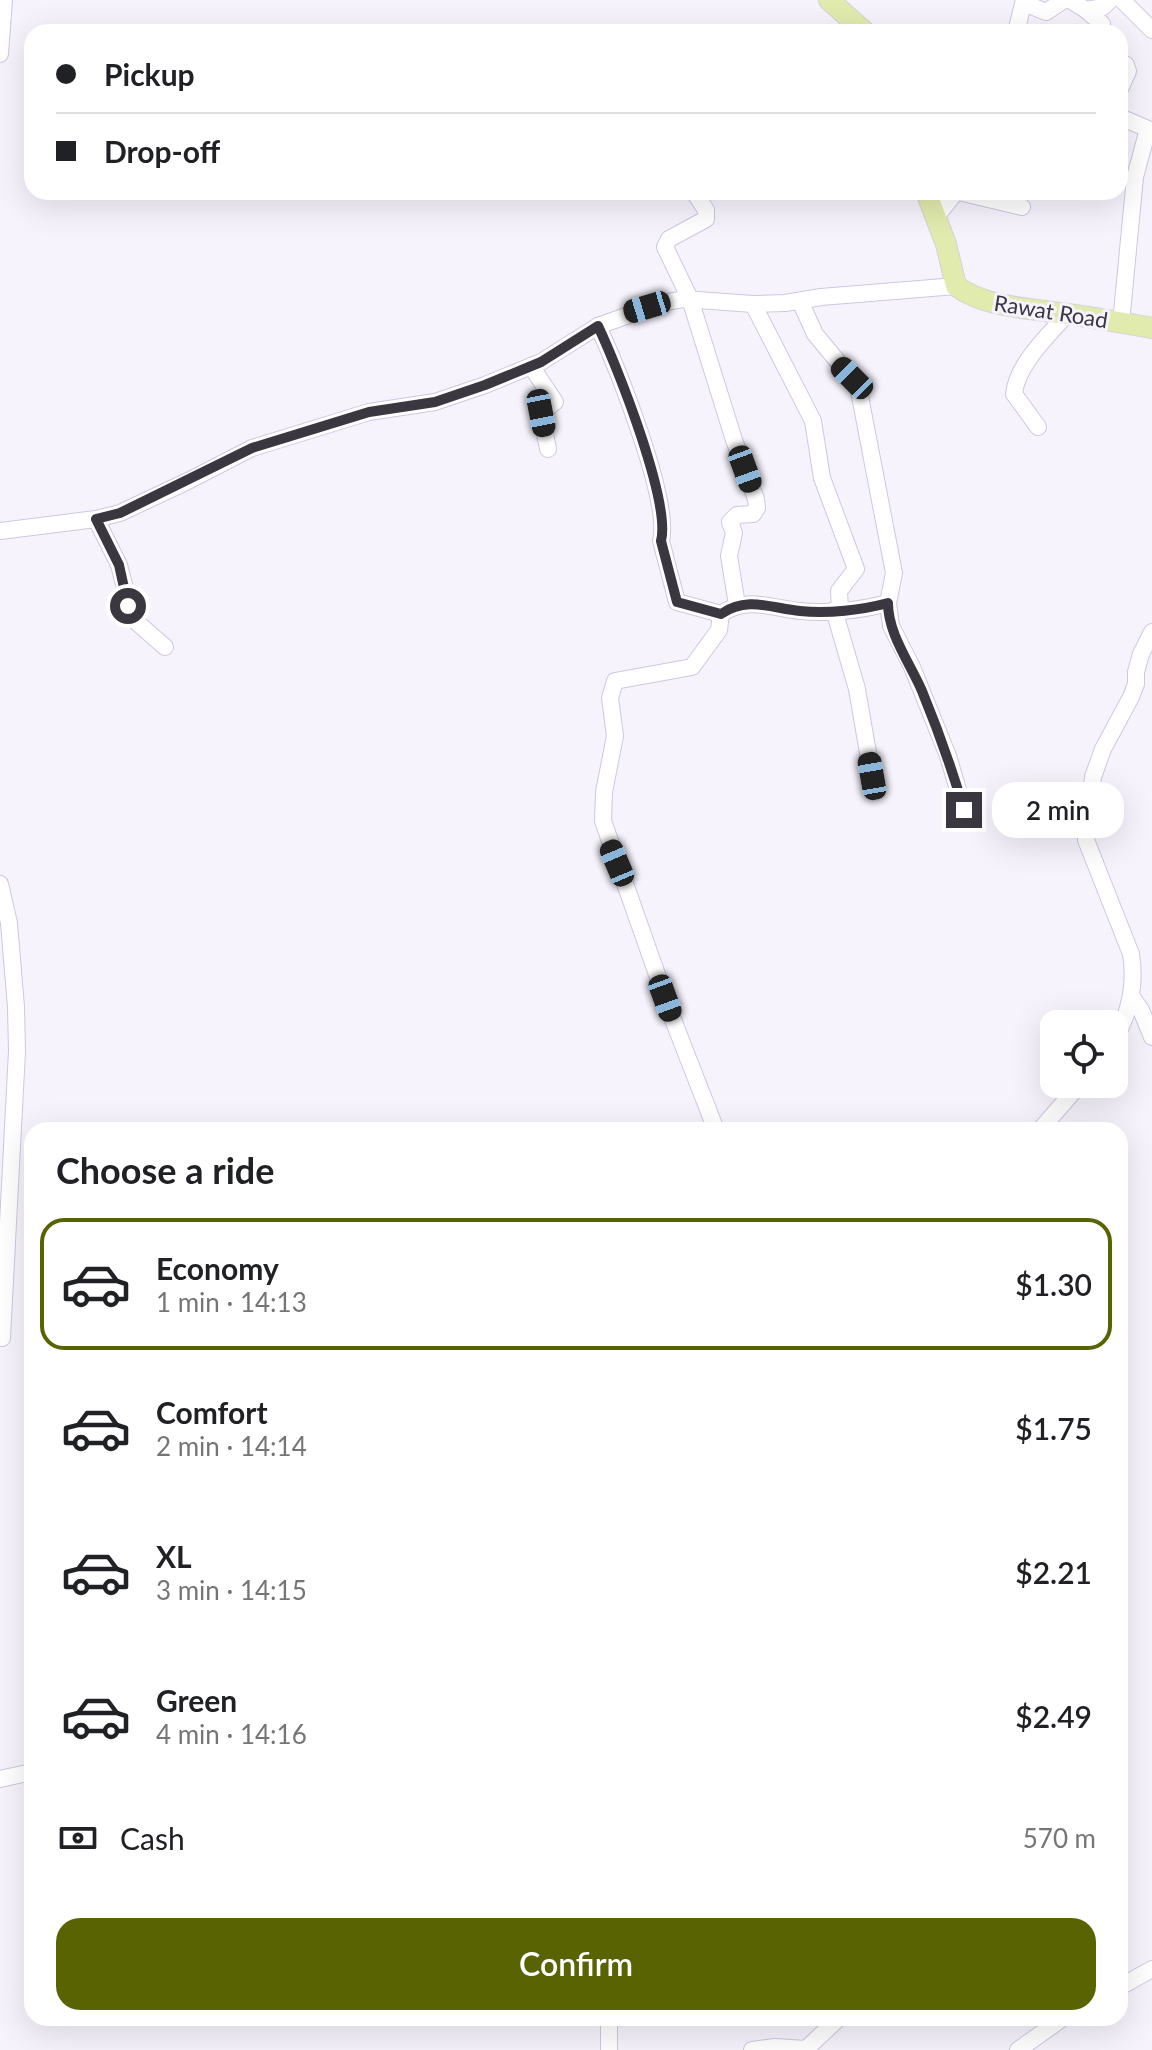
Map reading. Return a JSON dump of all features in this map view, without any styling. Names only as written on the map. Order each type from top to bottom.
[{"type":"main road","points":[[829,0],[856,24]]},
{"type":"main road","points":[[929,200],[946,244],[956,286]]},
{"type":"main road","name":"Rawat Road","points":[[956,286],[969,296],[1027,310],[1152,328]]},
{"type":"street","points":[[0,54],[4,0]]},
{"type":"street","points":[[1018,24],[1024,2],[1046,12],[1064,0]]},
{"type":"street","points":[[1070,0],[1102,24]]},
{"type":"street","points":[[1086,10],[1103,7],[1110,0]]},
{"type":"street","points":[[1122,0],[1152,30]]},
{"type":"street","points":[[1121,323],[1135,177],[1148,129],[1128,120]]},
{"type":"street","points":[[699,200],[706,210],[706,219],[669,239],[665,245],[690,299],[734,440],[756,499],[757,508],[753,514],[737,515],[730,522],[734,533],[729,556],[737,605]]},
{"type":"street","points":[[936,217],[951,200]]},
{"type":"street","points":[[992,200],[1022,207]]},
{"type":"street","points":[[0,531],[120,513],[252,448],[369,412],[447,399],[531,366],[598,326],[662,303],[690,299],[753,304],[956,286]]},
{"type":"street","points":[[800,301],[815,334],[858,386],[894,573],[888,603],[891,626],[912,667],[948,756],[964,810]]},
{"type":"street","points":[[753,304],[813,421],[822,478],[856,569],[839,591],[837,610],[857,689],[872,776]]},
{"type":"street","points":[[1038,427],[1014,394],[1015,385],[1034,353],[1067,314]]},
{"type":"street","points":[[598,326],[618,368],[659,496],[661,541],[677,602],[721,614],[737,605],[759,604],[802,612],[888,603]]},
{"type":"street","points":[[531,366],[555,402],[541,413],[548,449]]},
{"type":"street","points":[[96,519],[119,565],[133,619],[165,647]]},
{"type":"street","points":[[713,1122],[603,821],[604,792],[615,736],[610,698],[615,681],[692,667],[719,630],[721,614]]},
{"type":"street","points":[[1127,1010],[1132,997],[1134,972],[1131,954],[1086,840],[1093,777],[1103,749],[1131,697],[1141,654],[1152,632]]},
{"type":"street","points":[[1,890],[9,923],[17,1051],[2,1338]]},
{"type":"street","points":[[1132,997],[1152,1037]]},
{"type":"street","points":[[1047,1122],[1068,1098]]},
{"type":"street","points":[[0,1779],[24,1774]]},
{"type":"street","points":[[1128,1982],[1152,1969]]},
{"type":"street","points":[[609,2026],[609,2050]]},
{"type":"street","points":[[752,2050],[775,2047],[806,2049],[830,2026]]},
{"type":"street","points":[[1018,2050],[1052,2026]]},
{"type":"route","points":[[128,606],[119,565],[96,519],[120,513],[252,448],[369,412],[435,402],[485,385],[541,362],[598,326],[618,368],[659,496],[661,541],[677,602],[721,614],[747,603],[802,612],[888,603],[891,626],[912,667],[948,756],[964,810]]}]
